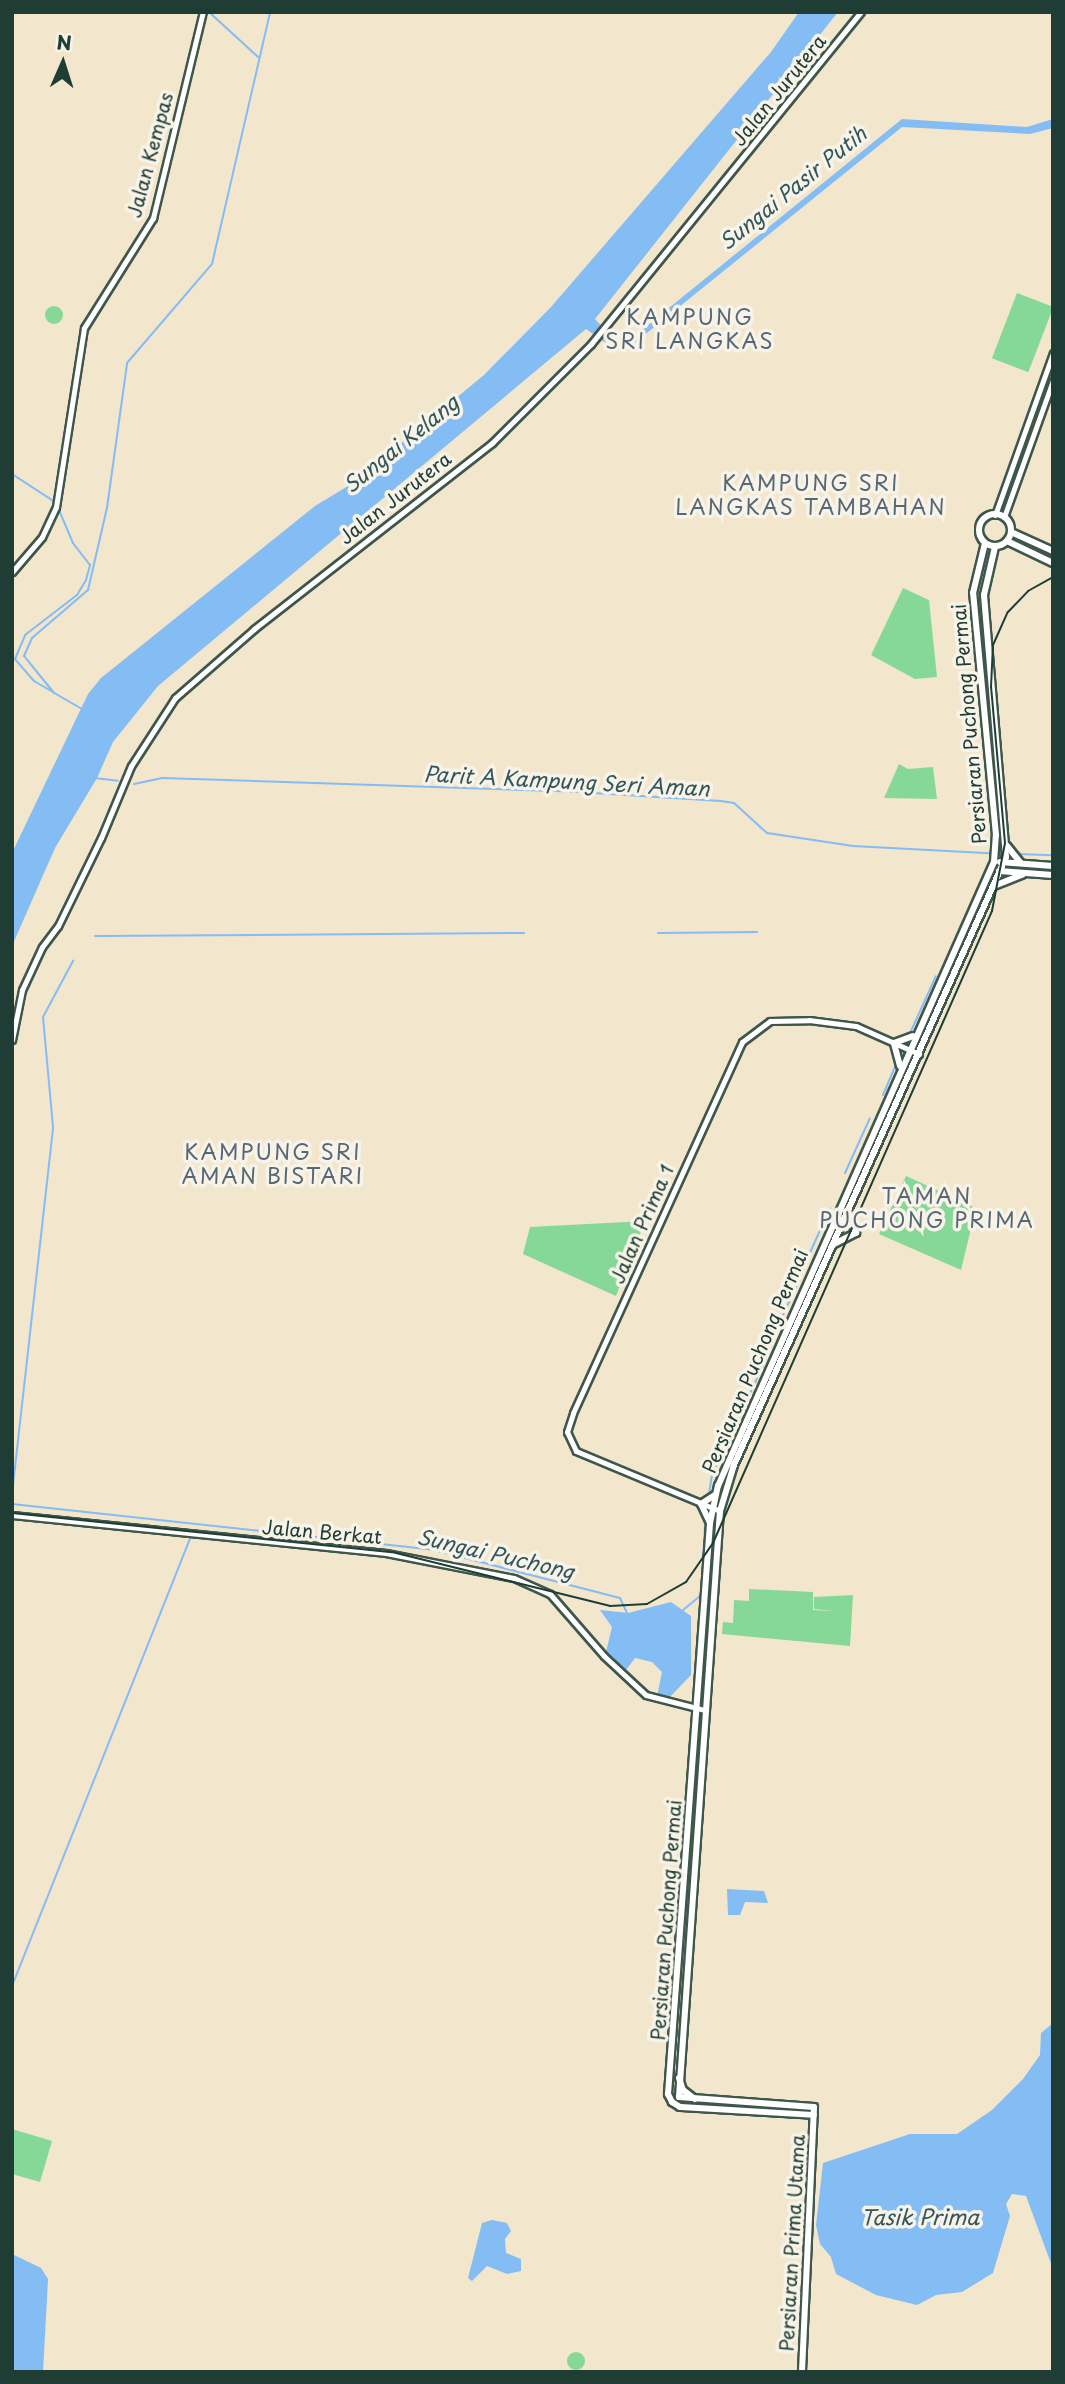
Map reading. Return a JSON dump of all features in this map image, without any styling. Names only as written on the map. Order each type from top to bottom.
[{"type":"main road","points":[[1011,532],[1007,541],[995,547],[985,543],[979,527],[995,514],[1004,517],[1011,532],[1053,551]]},
{"type":"main road","points":[[1007,541],[1053,564]]},
{"type":"main road","name":"Persiaran Puchong Permai","points":[[672,2102],[668,2094],[701,1709],[716,1494],[908,1049],[995,859],[996,835],[973,593],[985,543]]},
{"type":"main road","name":"Persiaran Puchong Permai","points":[[679,2098],[678,2076],[710,1523],[778,1354],[832,1245],[1005,860],[1007,846],[984,595],[995,547]]},
{"type":"main road","points":[[1007,846],[1022,864]]},
{"type":"main road","points":[[995,859],[1053,866]]},
{"type":"main road","points":[[990,871],[1053,874]]},
{"type":"main road","points":[[994,886],[1028,873]]},
{"type":"main road","points":[[900,1068],[894,1043],[915,1034]]},
{"type":"main road","points":[[832,1245],[856,1233],[847,1212]]},
{"type":"main road","points":[[710,1523],[701,1504],[716,1494]]},
{"type":"main road","points":[[678,2076],[683,2090],[697,2100]]},
{"type":"main road","points":[[672,2102],[679,2098]]},
{"type":"main road","name":"Persiaran Prima Utama","points":[[679,2098],[711,2105]]},
{"type":"main road","name":"Persiaran Prima Utama","points":[[672,2102],[814,2115],[802,2372]]},
{"type":"street","name":"Jalan Kempas","points":[[12,572],[42,537],[57,504],[84,328],[153,218],[203,12]]},
{"type":"street","name":"Jalan Jurutera","points":[[12,1040],[22,990],[42,947],[58,926],[101,838],[131,766],[174,698],[254,629],[492,443],[596,340],[861,12]]},
{"type":"street","points":[[995,514],[1053,353]]},
{"type":"street","points":[[1004,517],[1053,380]]},
{"type":"street","name":"Jalan Prima 1","points":[[716,1511],[576,1451],[567,1432],[573,1413],[741,1042],[770,1021],[793,1020],[856,1026],[919,1054]]},
{"type":"street","name":"Jalan Berkat","points":[[12,1515],[386,1553],[514,1578],[550,1594],[604,1656],[653,1699],[701,1709]]},
{"type":"green space","points":[[1017,293],[1053,307],[1028,372],[992,358]]},
{"type":"green space","points":[[54,306],[62,311],[63,315],[58,323],[54,324],[46,319],[45,315],[50,307]]},
{"type":"green space","points":[[903,588],[929,600],[937,677],[915,679],[871,655]]},
{"type":"green space","points":[[899,764],[908,769],[933,767],[937,799],[884,798]]},
{"type":"green space","points":[[906,1176],[972,1206],[975,1212],[961,1270],[879,1234]]},
{"type":"green space","points":[[645,1221],[616,1296],[523,1254],[530,1227]]},
{"type":"green space","points":[[749,1589],[813,1592],[813,1610],[836,1611],[814,1609],[814,1597],[853,1595],[850,1646],[722,1634],[723,1622],[733,1623],[734,1600],[749,1601]]},
{"type":"green space","points":[[12,2129],[52,2141],[40,2182],[12,2174]]},
{"type":"green space","points":[[576,2352],[584,2357],[585,2361],[580,2369],[576,2370],[568,2365],[567,2361],[572,2353]]},
{"type":"water","points":[[799,12],[838,12],[595,319],[616,342],[627,342],[902,119],[1027,127],[1053,119],[1053,128],[1030,134],[902,127],[627,349],[616,350],[586,329],[158,686],[113,742],[97,778],[55,848],[12,946],[12,853],[88,694],[101,678],[315,506],[353,483],[484,375],[551,307],[771,52]]},
{"type":"water","points":[[671,1602],[691,1616],[691,1675],[667,1700],[657,1697],[662,1672],[652,1662],[635,1658],[626,1670],[606,1652],[612,1627],[600,1610],[628,1613]]},
{"type":"water","points":[[727,1889],[764,1891],[768,1903],[745,1902],[740,1915],[728,1915]]},
{"type":"water","name":"Tasik Prima","points":[[1053,2023],[1053,2269],[1026,2196],[1012,2194],[1006,2204],[1010,2216],[993,2273],[962,2292],[936,2295],[917,2305],[876,2295],[836,2274],[831,2257],[820,2244],[816,2225],[823,2163],[910,2134],[957,2134],[992,2110],[1023,2079],[1040,2055],[1041,2033]]},
{"type":"water","points":[[492,2220],[507,2223],[511,2231],[505,2239],[506,2253],[521,2259],[521,2271],[507,2274],[487,2266],[472,2281],[468,2278],[482,2223]]},
{"type":"water","points":[[12,2254],[41,2268],[48,2279],[43,2372],[12,2372]]},
{"type":"waterway","points":[[209,12],[258,57]]},
{"type":"waterway","points":[[82,709],[54,693],[24,656],[32,638],[88,590],[107,508],[127,363],[212,264],[270,12]]},
{"type":"waterway","points":[[12,474],[55,502]]},
{"type":"waterway","points":[[53,692],[34,681],[15,659],[25,635],[77,595],[86,580],[90,565],[73,543],[58,507]]},
{"type":"waterway","name":"Parit A Kampung Seri Aman","points":[[95,778],[118,781]]},
{"type":"waterway","name":"Parit A Kampung Seri Aman","points":[[134,784],[162,778],[562,791],[721,801],[734,803],[767,833],[853,846],[1004,854]]},
{"type":"waterway","name":"Sungai Puchong","points":[[1017,854],[1053,855]]},
{"type":"waterway","points":[[658,933],[757,932]]},
{"type":"waterway","points":[[95,936],[524,933]]},
{"type":"waterway","points":[[12,1494],[53,1127],[43,1017],[73,961]]},
{"type":"waterway","name":"Sungai Puchong","points":[[911,1031],[936,976]]},
{"type":"waterway","name":"Sungai Puchong","points":[[883,1095],[896,1065]]},
{"type":"waterway","name":"Sungai Puchong","points":[[845,1173],[870,1118]]},
{"type":"waterway","name":"Sungai Puchong","points":[[809,1255],[830,1208]]},
{"type":"waterway","name":"Sungai Puchong","points":[[771,1341],[801,1276]]},
{"type":"waterway","name":"Sungai Puchong","points":[[709,1494],[712,1474],[766,1359]]},
{"type":"waterway","name":"Sungai Puchong","points":[[12,1504],[434,1550],[620,1598],[628,1615]]},
{"type":"waterway","name":"Sungai Puchong","points":[[682,1611],[701,1595],[705,1526]]},
{"type":"waterway","name":"Sungai Puchong","points":[[12,1986],[190,1538]]},
{"type":"tram line","points":[[12,1513],[392,1552],[610,1606],[647,1604],[686,1582],[713,1543],[992,911],[1005,843],[991,687],[993,645],[1008,612],[1028,591],[1053,577]]},
{"type":"district","name":"KAMPUNG SRI LANGKAS","points":[[690,328]]},
{"type":"district","name":"KAMPUNG SRI LANGKAS TAMBAHAN","points":[[811,494]]},
{"type":"district","name":"KAMPUNG SRI AMAN BISTARI","points":[[273,1163]]},
{"type":"district","name":"TAMAN PUCHONG PRIMA","points":[[927,1207]]},
{"type":"water label","name":"Sungai Pasir Putih","points":[[792,187]]},
{"type":"water label","name":"Sungai Kelang","points":[[400,443]]}]
